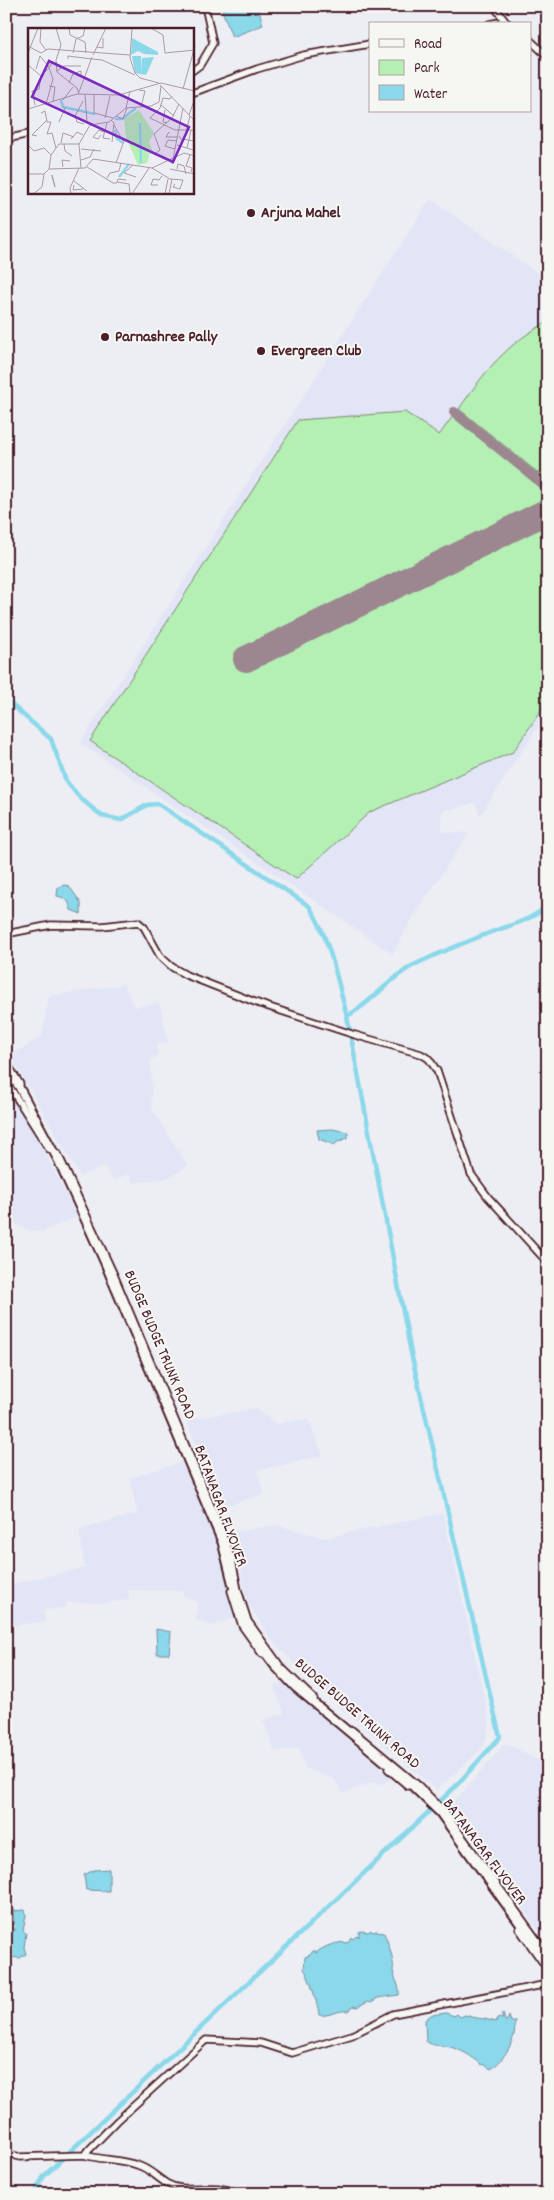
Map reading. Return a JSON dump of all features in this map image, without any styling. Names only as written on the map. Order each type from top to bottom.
[{"type":"main road","name":"BATANAGAR FLYOVER","points":[[6,1068],[19,1087],[62,1169],[104,1261],[222,1542],[239,1610],[250,1634],[274,1665],[295,1686],[403,1777],[440,1812],[548,1963]]},
{"type":"street","points":[[194,70],[200,65],[213,43],[205,6]]},
{"type":"street","points":[[494,6],[507,22]]},
{"type":"street","points":[[532,42],[548,58]]},
{"type":"street","points":[[194,92],[257,69],[296,58],[369,44]]},
{"type":"street","points":[[6,139],[28,134]]},
{"type":"street","points":[[6,934],[58,925],[102,926],[138,922],[144,927],[160,956],[178,971],[260,1004],[354,1035],[421,1054],[433,1064],[441,1080],[471,1174],[488,1197],[548,1262]]},
{"type":"street","name":"BUDGE BUDGE TRUNK ROAD","points":[[6,1062],[63,1162],[115,1277],[220,1525],[232,1560],[243,1609],[253,1631],[293,1680],[432,1798],[443,1810],[548,1956]]},
{"type":"street","name":"BUDGE BUDGE TRUNK ROAD","points":[[6,1081],[56,1161],[112,1283],[217,1536],[225,1559],[236,1611],[246,1632],[288,1684],[429,1806],[456,1838],[548,1970]]},
{"type":"street","points":[[84,2155],[122,2116],[206,2040],[254,2042],[292,2053],[352,2034],[393,2014],[548,1984]]},
{"type":"street","points":[[6,2153],[20,2157],[84,2155],[138,2165],[151,2172],[160,2181],[178,2188],[223,2188],[235,2194]]},
{"type":"shaded area","points":[[430,199],[548,280],[548,711],[480,816],[475,803],[442,811],[442,832],[469,833],[412,919],[393,954],[80,743]]},
{"type":"shaded area","points":[[124,984],[134,1007],[159,1003],[169,1042],[157,1045],[158,1056],[151,1059],[152,1109],[188,1166],[168,1178],[133,1183],[129,1174],[113,1180],[104,1167],[80,1176],[11,1056],[42,1036],[49,996]]},
{"type":"shaded area","points":[[6,1085],[45,1152],[77,1217],[42,1232],[30,1231],[16,1224],[6,1195]]},
{"type":"shaded area","points":[[256,1408],[276,1424],[308,1419],[323,1456],[257,1471],[264,1494],[222,1507],[186,1420]]},
{"type":"shaded area","points":[[184,1461],[226,1566],[234,1618],[212,1626],[196,1619],[197,1603],[184,1596],[182,1591],[129,1590],[129,1600],[102,1603],[67,1602],[65,1608],[43,1610],[45,1622],[6,1626],[6,1585],[85,1568],[79,1529],[137,1514],[130,1478]]},
{"type":"shaded area","points":[[443,1513],[490,1723],[484,1746],[437,1790],[327,1696],[273,1642],[247,1601],[233,1532],[276,1525],[325,1538]]},
{"type":"shaded area","points":[[284,1682],[392,1778],[382,1784],[372,1782],[344,1794],[335,1780],[305,1768],[299,1748],[275,1752],[263,1720],[285,1713],[273,1686]]},
{"type":"shaded area","points":[[506,1743],[548,1766],[548,1945],[451,1805]]},
{"type":"green space","points":[[548,322],[548,481],[459,409],[498,359],[521,339]]},
{"type":"green space","points":[[405,412],[439,435],[453,416],[548,493],[548,500],[243,652],[250,667],[548,518],[548,700],[513,752],[370,812],[296,879],[90,741],[298,420]]},
{"type":"water","points":[[232,6],[258,6],[263,25],[232,37],[222,10]]},
{"type":"water","points":[[69,886],[81,903],[81,914],[71,910],[67,900],[57,896],[58,887]]},
{"type":"water","points":[[332,1129],[348,1132],[348,1138],[334,1145],[319,1139],[317,1130]]},
{"type":"water","points":[[156,1629],[171,1632],[169,1654],[157,1654]]},
{"type":"water","points":[[109,1869],[109,1891],[86,1890],[84,1875],[94,1870]]},
{"type":"water","points":[[25,1910],[23,1931],[26,1933],[24,1947],[26,1954],[20,1958],[6,1957],[6,1933],[15,1931],[13,1911]]},
{"type":"water","points":[[371,1930],[372,1932],[384,1933],[392,1956],[393,1971],[399,1995],[378,1998],[371,2002],[368,2001],[357,2007],[353,2006],[349,2011],[319,2015],[313,1991],[304,1969],[305,1957],[313,1951],[316,1951],[316,1953],[331,1945],[348,1943],[351,1938],[359,1937],[359,1932]]},
{"type":"water","points":[[446,2013],[454,2016],[457,2014],[460,2017],[465,2015],[496,2022],[497,2018],[503,2019],[501,2014],[503,2013],[505,2021],[507,2021],[509,2016],[511,2022],[517,2022],[514,2025],[514,2036],[511,2043],[500,2061],[491,2069],[483,2064],[481,2065],[458,2050],[426,2041],[425,2020],[431,2015]]},
{"type":"waterway","points":[[6,700],[51,739],[66,781],[80,798],[102,816],[121,820],[147,805],[158,804],[309,906],[316,918],[332,960],[347,1016],[411,1353],[500,1737],[455,1787],[44,2176],[34,2194]]},
{"type":"waterway","points":[[347,1016],[414,965],[461,944],[527,919],[548,905]]},
{"type":"taxiway","points":[[454,412],[548,488]]},
{"type":"runway","points":[[246,659],[548,511]]},
{"type":"place","name":"Arjuna Mahel","points":[[251,213]]},
{"type":"place","name":"Parnashree Pally","points":[[105,337]]},
{"type":"place","name":"Evergreen Club","points":[[261,351]]}]
